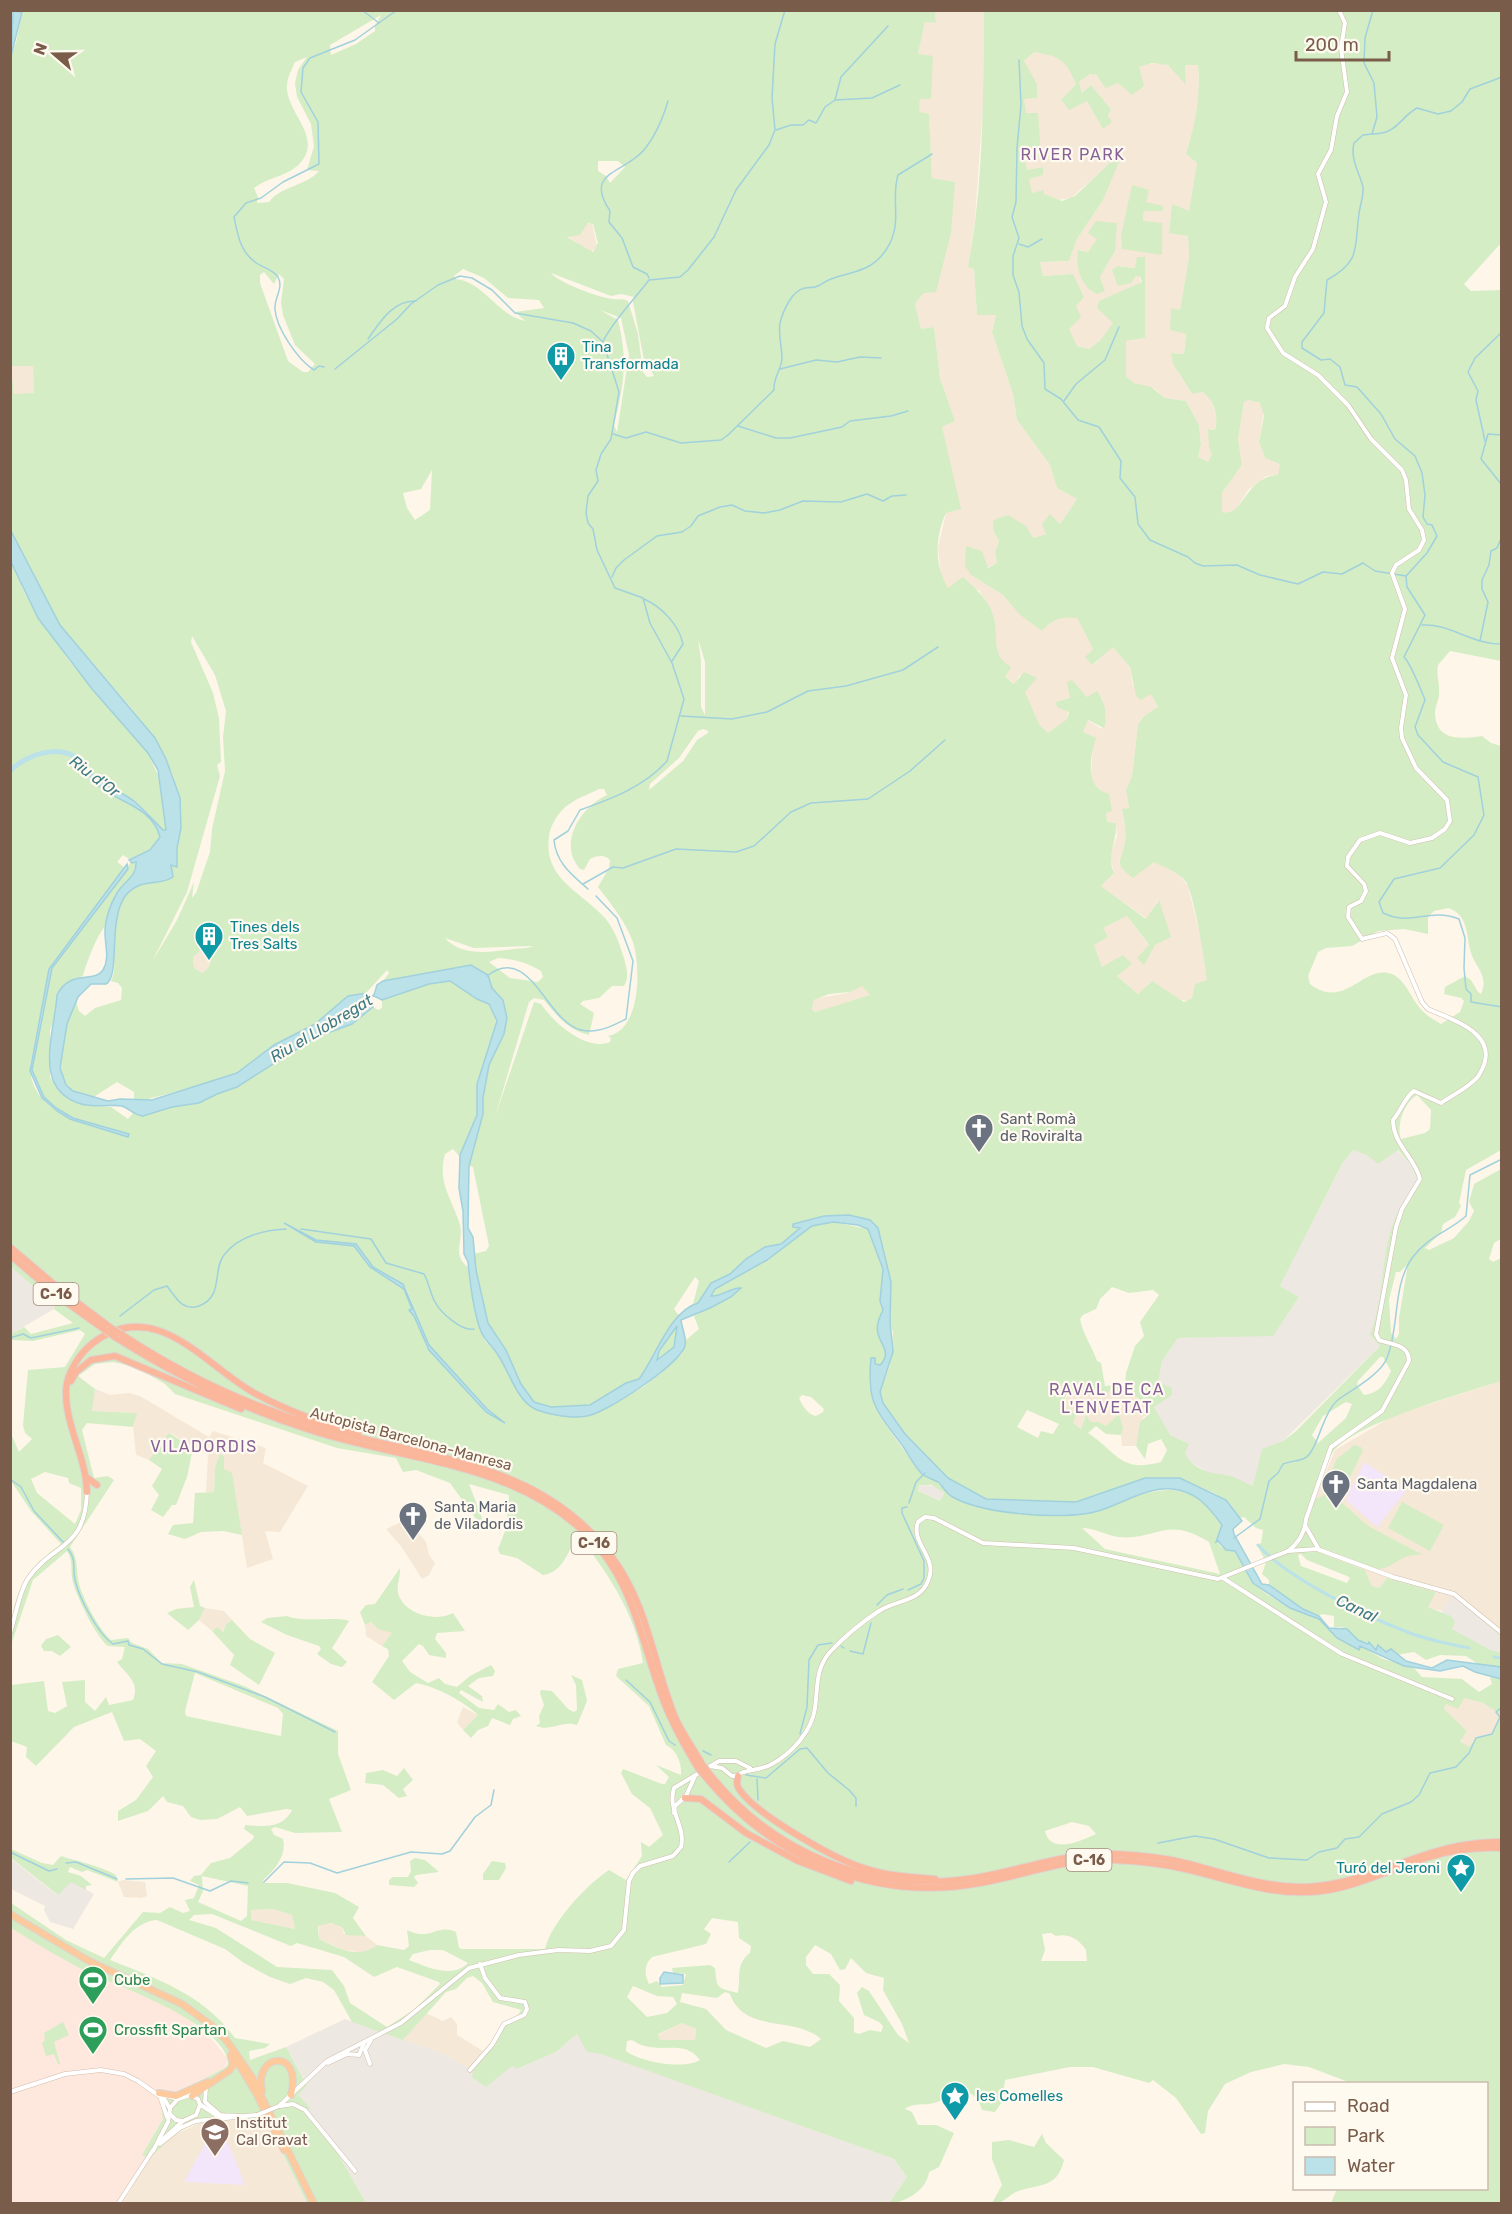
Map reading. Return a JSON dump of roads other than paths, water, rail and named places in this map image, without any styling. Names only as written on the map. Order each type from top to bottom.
[{"type":"highway","name":"Autopista Barcelona-Manresa","points":[[10,1247],[108,1329]]},
{"type":"highway","name":"Autopista Barcelona-Manresa","points":[[10,1255],[51,1290],[108,1329],[174,1372],[230,1400],[309,1430],[495,1477],[552,1505],[579,1527],[601,1550],[620,1579],[643,1631],[666,1706],[704,1769],[744,1819],[800,1856],[855,1878],[892,1886],[927,1888],[978,1884],[1071,1862],[1112,1860],[1167,1865],[1258,1888],[1308,1892],[1358,1883],[1450,1852],[1502,1848]]},
{"type":"highway","points":[[87,1492],[86,1477],[67,1415],[67,1385],[75,1363],[95,1341],[122,1329],[153,1328],[179,1339],[237,1382],[269,1400],[316,1420],[404,1449]]},
{"type":"highway","name":"Autopista Barcelona-Manresa","points":[[118,1335],[190,1374],[260,1407],[339,1433],[493,1471],[522,1483],[556,1502],[593,1533],[614,1558],[635,1594],[675,1718],[704,1769],[724,1792],[754,1820],[792,1846],[857,1873],[884,1879],[950,1881],[981,1877],[1063,1858],[1113,1854],[1182,1862],[1264,1884],[1316,1886],[1347,1880],[1452,1845],[1502,1842]]},
{"type":"highway","points":[[67,1392],[73,1376],[84,1364],[101,1357],[120,1357],[262,1417],[318,1435],[369,1446]]},
{"type":"highway","points":[[86,1477],[97,1485]]},
{"type":"highway","points":[[740,1774],[737,1783],[739,1790],[758,1807],[828,1852],[866,1869],[950,1881]]},
{"type":"highway","points":[[684,1797],[701,1799],[746,1833],[824,1872],[892,1888],[927,1888]]},
{"type":"highway","points":[[10,1916],[87,1964],[180,2007],[210,2028],[229,2050],[248,2078],[312,2204]]},
{"type":"highway","points":[[10,1916],[89,1961],[169,1997],[198,2014],[227,2041],[265,2100],[312,2204]]},
{"type":"highway","points":[[226,2074],[233,2065],[229,2050]]},
{"type":"highway","points":[[265,2100],[261,2073],[274,2061],[285,2063],[293,2071],[295,2079],[291,2095]]},
{"type":"highway","points":[[159,2094],[176,2096],[236,2071],[248,2078]]},
{"type":"highway","points":[[192,2096],[214,2080]]},
{"type":"highway","points":[[200,2103],[206,2086]]},
{"type":"street","points":[[1288,1551],[1302,1535],[1327,1455],[1335,1442],[1382,1411],[1388,1404],[1408,1361],[1404,1348],[1384,1342],[1377,1337],[1396,1227],[1420,1179],[1416,1168],[1397,1140],[1393,1120],[1404,1107],[1408,1095],[1414,1091],[1441,1103],[1479,1076],[1485,1057],[1484,1043],[1476,1032],[1428,1008],[1422,1002],[1395,939],[1387,933],[1365,940],[1358,936],[1348,917],[1349,907],[1361,901],[1366,891],[1365,884],[1347,866],[1352,849],[1360,840],[1380,833],[1410,843],[1432,838],[1445,829],[1450,821],[1451,812],[1443,793],[1416,768],[1401,728],[1406,695],[1392,658],[1405,609],[1392,573],[1396,565],[1419,550],[1424,540],[1421,528],[1409,509],[1405,477],[1396,461],[1371,439],[1351,408],[1318,375],[1281,351],[1267,328],[1269,318],[1284,308],[1297,274],[1311,254],[1315,232],[1325,208],[1326,199],[1318,171],[1330,152],[1337,116],[1347,92],[1341,48],[1345,23],[1339,10]]},
{"type":"street","points":[[10,1633],[27,1580],[70,1542],[84,1514],[87,1492]]},
{"type":"street","points":[[704,1769],[727,1771],[732,1776],[769,1766],[777,1761],[807,1730],[815,1710],[819,1670],[832,1650],[877,1612],[911,1598],[927,1584],[931,1573],[930,1560],[916,1528],[918,1521],[923,1517],[932,1517],[983,1543],[1074,1548],[1225,1578],[1342,1654],[1452,1699]]},
{"type":"street","points":[[1305,1526],[1313,1543],[1322,1550],[1368,1569],[1454,1593],[1502,1632]]},
{"type":"street","points":[[1302,1535],[1310,1535]]},
{"type":"street","points":[[1298,1542],[1302,1549]]},
{"type":"street","points":[[1310,1549],[1313,1543]]},
{"type":"street","points":[[1225,1578],[1288,1551],[1322,1550]]},
{"type":"street","points":[[279,2106],[324,2065],[416,2013],[469,1968],[488,1960],[558,1950],[597,1950],[611,1946],[624,1930],[629,1881],[633,1873],[640,1866],[673,1856],[681,1847],[681,1830],[674,1816],[674,1788],[719,1761],[736,1761],[753,1769]]},
{"type":"street","points":[[727,1771],[731,1762]]},
{"type":"street","points":[[740,1774],[741,1765]]},
{"type":"street","points":[[674,1816],[675,1806],[684,1797],[695,1776]]},
{"type":"street","points":[[680,1786],[684,1797]]},
{"type":"street","points":[[673,1794],[675,1799],[684,1797]]},
{"type":"street","points":[[482,1969],[488,1960]]},
{"type":"street","points":[[470,2070],[492,2045],[504,2024],[524,2015],[527,2009],[525,2002],[503,2000],[496,1995],[480,1964]]},
{"type":"street","points":[[469,1968],[482,1969]]},
{"type":"street","points":[[370,2064],[365,2050],[371,2040]]},
{"type":"street","points":[[324,2065],[344,2055],[359,2055],[365,2043]]},
{"type":"street","points":[[355,2048],[361,2050]]},
{"type":"street","points":[[354,2054],[355,2048]]},
{"type":"street","points":[[10,2090],[65,2072],[101,2067],[131,2075],[166,2097],[178,2099],[192,2096],[212,2114],[249,2117]]},
{"type":"street","points":[[206,2086],[205,2102],[220,2114]]},
{"type":"street","points":[[159,2094],[176,2120],[183,2121]]},
{"type":"street","points":[[159,2094],[167,2110],[165,2126]]},
{"type":"street","points":[[153,2151],[170,2111],[178,2099]]},
{"type":"street","points":[[191,2118],[199,2111],[200,2103]]},
{"type":"street","points":[[118,2204],[166,2134],[191,2118],[249,2117],[279,2106],[293,2104],[305,2110],[355,2171]]},
{"type":"street","points":[[153,2151],[184,2126],[209,2118]]},
{"type":"water","points":[[13,11],[22,12],[11,56]]},
{"type":"water","name":"Riu el Llobregat","points":[[10,529],[60,625],[155,738],[166,759],[180,798],[181,828],[177,848],[177,867],[171,865],[173,877],[162,882],[138,886],[126,895],[120,905],[117,918],[113,970],[110,979],[106,984],[91,984],[78,997],[67,1024],[60,1068],[66,1085],[73,1091],[108,1101],[152,1100],[237,1073],[274,1045],[315,1024],[348,996],[366,993],[367,997],[374,995],[377,985],[383,981],[471,965],[488,975],[492,988],[503,1000],[507,1018],[504,1034],[489,1065],[483,1098],[483,1114],[469,1166],[468,1228],[473,1237],[476,1270],[488,1323],[506,1350],[521,1384],[534,1402],[551,1407],[590,1405],[626,1383],[639,1379],[664,1335],[679,1315],[698,1303],[711,1283],[730,1274],[746,1259],[765,1247],[781,1244],[800,1228],[793,1227],[793,1224],[824,1216],[849,1215],[870,1220],[878,1228],[891,1282],[890,1322],[893,1352],[880,1392],[883,1403],[905,1434],[948,1478],[986,1499],[1076,1502],[1145,1478],[1180,1478],[1226,1500],[1242,1521],[1233,1529],[1234,1534],[1262,1584],[1269,1585],[1303,1609],[1319,1616],[1329,1628],[1347,1629],[1358,1640],[1368,1644],[1369,1642],[1376,1650],[1378,1645],[1386,1652],[1391,1649],[1406,1661],[1432,1668],[1447,1660],[1501,1667],[1501,1679],[1463,1666],[1440,1671],[1404,1666],[1360,1646],[1359,1650],[1337,1638],[1319,1619],[1290,1608],[1253,1583],[1235,1551],[1226,1550],[1218,1541],[1216,1542],[1222,1525],[1217,1518],[1201,1501],[1181,1490],[1162,1489],[1098,1511],[1065,1515],[1002,1511],[964,1502],[951,1496],[938,1482],[924,1475],[917,1468],[881,1416],[872,1398],[871,1358],[875,1358],[875,1364],[880,1365],[885,1357],[885,1349],[877,1328],[883,1310],[880,1301],[883,1269],[868,1229],[858,1225],[833,1222],[812,1226],[767,1260],[715,1289],[711,1296],[741,1288],[731,1297],[681,1320],[685,1346],[680,1354],[670,1365],[625,1398],[587,1416],[562,1416],[530,1406],[519,1393],[498,1355],[482,1333],[474,1305],[468,1262],[464,1254],[463,1211],[459,1188],[460,1155],[477,1115],[477,1084],[497,1021],[489,1004],[450,981],[429,984],[382,1000],[374,996],[370,997],[368,1001],[373,1007],[352,1024],[314,1038],[237,1087],[199,1103],[172,1107],[143,1116],[122,1106],[87,1105],[66,1097],[56,1086],[51,1073],[51,1042],[57,995],[69,982],[94,976],[103,970],[107,956],[105,933],[112,902],[136,867],[136,862],[132,863],[129,860],[150,850],[160,837],[150,818],[99,786],[79,765],[80,763],[84,761],[93,775],[135,802],[163,830],[166,830],[158,770],[148,753],[92,689],[38,618],[11,562]],"holes":[[[677,1326],[674,1347],[657,1360],[659,1351]]]},
{"type":"water","points":[[127,864],[128,869],[52,968],[32,1070],[44,1097],[56,1108],[73,1118],[129,1134],[128,1137],[70,1119],[57,1111],[42,1098],[30,1071],[49,969]]},
{"type":"water","points":[[284,1223],[316,1240],[356,1244],[373,1267],[403,1284],[429,1345],[487,1409],[505,1423],[486,1412],[429,1350],[409,1310],[412,1309],[404,1289],[370,1267],[354,1246],[316,1242]]},
{"type":"water","points":[[664,1972],[683,1975],[683,1983],[660,1984],[660,1978]]},
{"type":"waterway","points":[[362,10],[379,23]]},
{"type":"waterway","points":[[324,367],[319,366],[314,370],[301,359],[289,343],[276,317],[275,309],[280,281],[273,272],[255,262],[246,252],[240,241],[234,217],[246,203],[261,198],[283,182],[319,164],[318,122],[301,92],[303,68],[310,58],[355,40],[397,10]]},
{"type":"waterway","points":[[603,341],[649,280],[680,277],[688,270],[714,237],[736,190],[769,145],[775,130],[772,98],[775,44],[785,10]]},
{"type":"waterway","points":[[1373,10],[1365,38],[1364,63],[1374,83],[1377,117],[1372,134],[1363,135],[1354,143],[1353,149],[1354,160],[1363,187],[1356,244],[1346,266],[1327,280],[1324,313],[1302,342],[1302,348],[1321,360],[1330,359],[1340,367],[1345,385],[1357,387],[1381,414],[1395,439],[1415,456],[1422,473],[1425,495],[1423,517],[1427,524],[1432,525],[1437,536],[1427,553],[1406,576],[1407,587],[1425,615],[1404,657],[1413,671],[1425,700],[1415,727],[1418,735],[1443,762],[1478,777],[1484,815],[1474,835],[1440,868],[1394,879],[1379,902],[1383,913],[1394,917],[1412,918],[1438,915],[1459,919],[1465,938],[1464,968],[1466,989],[1471,994],[1471,1002],[1502,1007]]},
{"type":"waterway","points":[[776,130],[791,125],[803,125],[809,120],[816,123],[825,107],[835,100],[841,77],[888,26]]},
{"type":"waterway","points":[[1019,60],[1021,105],[1016,202],[1012,217],[1019,238],[1013,256],[1013,275],[1019,292],[1022,326],[1027,339],[1044,363],[1045,389],[1061,399],[1078,420],[1099,427],[1121,461],[1120,478],[1135,497],[1138,524],[1150,540],[1203,566],[1237,565],[1260,575],[1298,584],[1323,572],[1342,574],[1363,563],[1375,571],[1406,576]]},
{"type":"waterway","points":[[1372,134],[1393,128],[1417,108],[1438,114],[1451,111],[1462,102],[1470,89],[1502,77]]},
{"type":"waterway","points":[[835,100],[872,98],[900,85]]},
{"type":"waterway","points":[[649,278],[647,274],[633,267],[622,238],[609,222],[610,211],[601,188],[603,181],[609,175],[634,159],[647,146],[658,127],[668,101]]},
{"type":"waterway","points":[[613,434],[626,438],[646,432],[681,443],[721,440],[728,435],[774,390],[782,359],[780,323],[792,297],[800,290],[868,267],[880,257],[886,250],[894,231],[898,175],[932,154]]},
{"type":"waterway","points":[[1019,244],[1028,247],[1042,239]]},
{"type":"waterway","points":[[335,369],[397,319],[411,304],[438,285],[460,276],[472,278],[492,290],[515,313],[573,323],[591,331],[603,342],[619,392],[611,439],[601,454],[596,470],[598,481],[588,496],[586,513],[588,523],[593,529],[597,550],[615,588],[643,598],[650,623],[672,663],[684,699],[667,761],[638,785],[615,797],[580,810],[568,831],[554,840],[561,862],[588,889]]},
{"type":"waterway","points":[[368,339],[382,319],[394,308],[400,304],[416,301]]},
{"type":"waterway","points":[[1064,401],[1076,384],[1105,360],[1119,327]]},
{"type":"waterway","points":[[1485,441],[1476,400],[1478,391],[1468,372],[1475,358],[1502,332]]},
{"type":"waterway","points":[[780,369],[816,360],[837,362],[860,357],[881,358]]},
{"type":"waterway","points":[[738,426],[776,438],[790,438],[842,427],[850,421],[891,416],[908,411]]},
{"type":"waterway","points":[[1502,435],[1488,434],[1481,459],[1502,485]]},
{"type":"waterway","points":[[612,577],[616,568],[624,560],[657,536],[682,532],[691,526],[698,516],[720,507],[732,505],[745,511],[764,513],[780,510],[803,501],[841,502],[867,494],[883,501],[892,496],[906,495]]},
{"type":"waterway","points":[[1480,641],[1488,602],[1482,589],[1482,580],[1489,565],[1491,551],[1497,548],[1502,536]]},
{"type":"waterway","points":[[644,599],[669,617],[678,630],[683,644],[672,661]]},
{"type":"waterway","points":[[1422,625],[1442,627],[1481,641],[1502,644]]},
{"type":"waterway","points":[[681,716],[732,719],[767,712],[808,691],[846,686],[903,670],[938,647]]},
{"type":"waterway","points":[[583,884],[613,867],[623,868],[676,849],[736,852],[754,846],[791,812],[811,803],[868,799],[910,771],[945,740]]},
{"type":"waterway","name":"Riu d'Or","points":[[10,771],[27,759],[48,752],[68,754],[84,767]]},
{"type":"waterway","points":[[487,976],[502,968],[515,969],[537,987],[569,1024],[581,1030],[599,1030],[626,1019],[633,961],[617,918],[596,896]]},
{"type":"waterway","points":[[1234,1538],[1260,1519],[1269,1481],[1278,1473],[1283,1464],[1303,1459],[1309,1454],[1333,1405],[1373,1376],[1384,1364],[1394,1333],[1401,1281],[1412,1258],[1424,1245],[1466,1216],[1470,1175],[1502,1159]]},
{"type":"waterway","points":[[120,1316],[154,1290],[167,1286],[176,1298],[188,1307],[199,1306],[207,1302],[215,1290],[221,1261],[230,1248],[252,1235],[286,1229]]},
{"type":"waterway","points":[[301,1229],[371,1239],[386,1263],[424,1274],[433,1299],[442,1311],[458,1324],[474,1329]]},
{"type":"waterway","points":[[10,1338],[23,1334],[31,1338],[79,1328]]},
{"type":"waterway","points":[[909,1503],[916,1482],[925,1473]]},
{"type":"waterway","points":[[10,1479],[21,1487],[34,1511],[64,1543]]},
{"type":"waterway","points":[[907,1507],[902,1508],[902,1513],[924,1561],[924,1578],[921,1584],[908,1590]]},
{"type":"waterway","name":"Canal","points":[[1258,1545],[1288,1570],[1351,1607],[1417,1635],[1469,1648]]},
{"type":"waterway","points":[[68,1549],[73,1560],[77,1588],[85,1606],[95,1624],[113,1644],[128,1641],[129,1645],[143,1649],[162,1664],[198,1672],[265,1697],[335,1732]]},
{"type":"waterway","points":[[877,1605],[887,1595],[903,1589]]},
{"type":"waterway","points":[[850,1651],[863,1654],[871,1623]]},
{"type":"waterway","points":[[800,1734],[807,1707],[809,1660],[818,1645],[832,1643]]},
{"type":"waterway","name":"Canal","points":[[1494,1657],[1502,1658]]},
{"type":"waterway","points":[[626,1680],[650,1702],[669,1741],[675,1745]]},
{"type":"waterway","points":[[1158,1843],[1195,1836],[1214,1839],[1269,1858],[1307,1860],[1319,1852],[1337,1848],[1345,1839],[1359,1837],[1382,1814],[1411,1802],[1419,1795],[1430,1773],[1456,1767],[1469,1753],[1476,1738],[1492,1734],[1500,1717],[1496,1712],[1502,1707]]},
{"type":"waterway","points":[[746,1775],[766,1778],[800,1749],[807,1748],[828,1773],[856,1798],[856,1806]]},
{"type":"waterway","points":[[703,1751],[711,1755]]},
{"type":"waterway","points":[[757,1779],[758,1800]]},
{"type":"waterway","points":[[264,1882],[284,1862],[310,1863],[337,1873],[411,1852],[442,1854],[450,1851],[475,1817],[491,1805],[494,1790]]},
{"type":"waterway","points":[[729,1862],[750,1842]]},
{"type":"waterway","points":[[10,1852],[49,1871],[57,1869]]},
{"type":"waterway","points":[[66,1863],[76,1862],[117,1879]]},
{"type":"waterway","points":[[126,1879],[173,1878],[210,1891],[231,1881],[248,1883]]},
{"type":"place","name":"Tina Transformada","points":[[561,382]]},
{"type":"place","name":"Tines dels Tres Salts","points":[[209,962]]},
{"type":"place","name":"Sant Romà de Roviralta","points":[[979,1154]]},
{"type":"place","name":"Santa Magdalena","points":[[1336,1510]]},
{"type":"place","name":"Santa Maria de Viladordis","points":[[413,1542]]},
{"type":"place","name":"Turó del Jeroni","points":[[1461,1894]]},
{"type":"place","name":"Cube","points":[[93,2006]]},
{"type":"place","name":"Crossfit Spartan","points":[[93,2056]]},
{"type":"place","name":"les Comelles","points":[[955,2122]]},
{"type":"place","name":"Institut Cal Gravat","points":[[215,2158]]},
{"type":"district","name":"RIVER PARK","points":[[1073,154]]},
{"type":"district","name":"RAVAL DE CA L'ENVETAT","points":[[1107,1398]]},
{"type":"district","name":"VILADORDIS","points":[[204,1446]]}]
